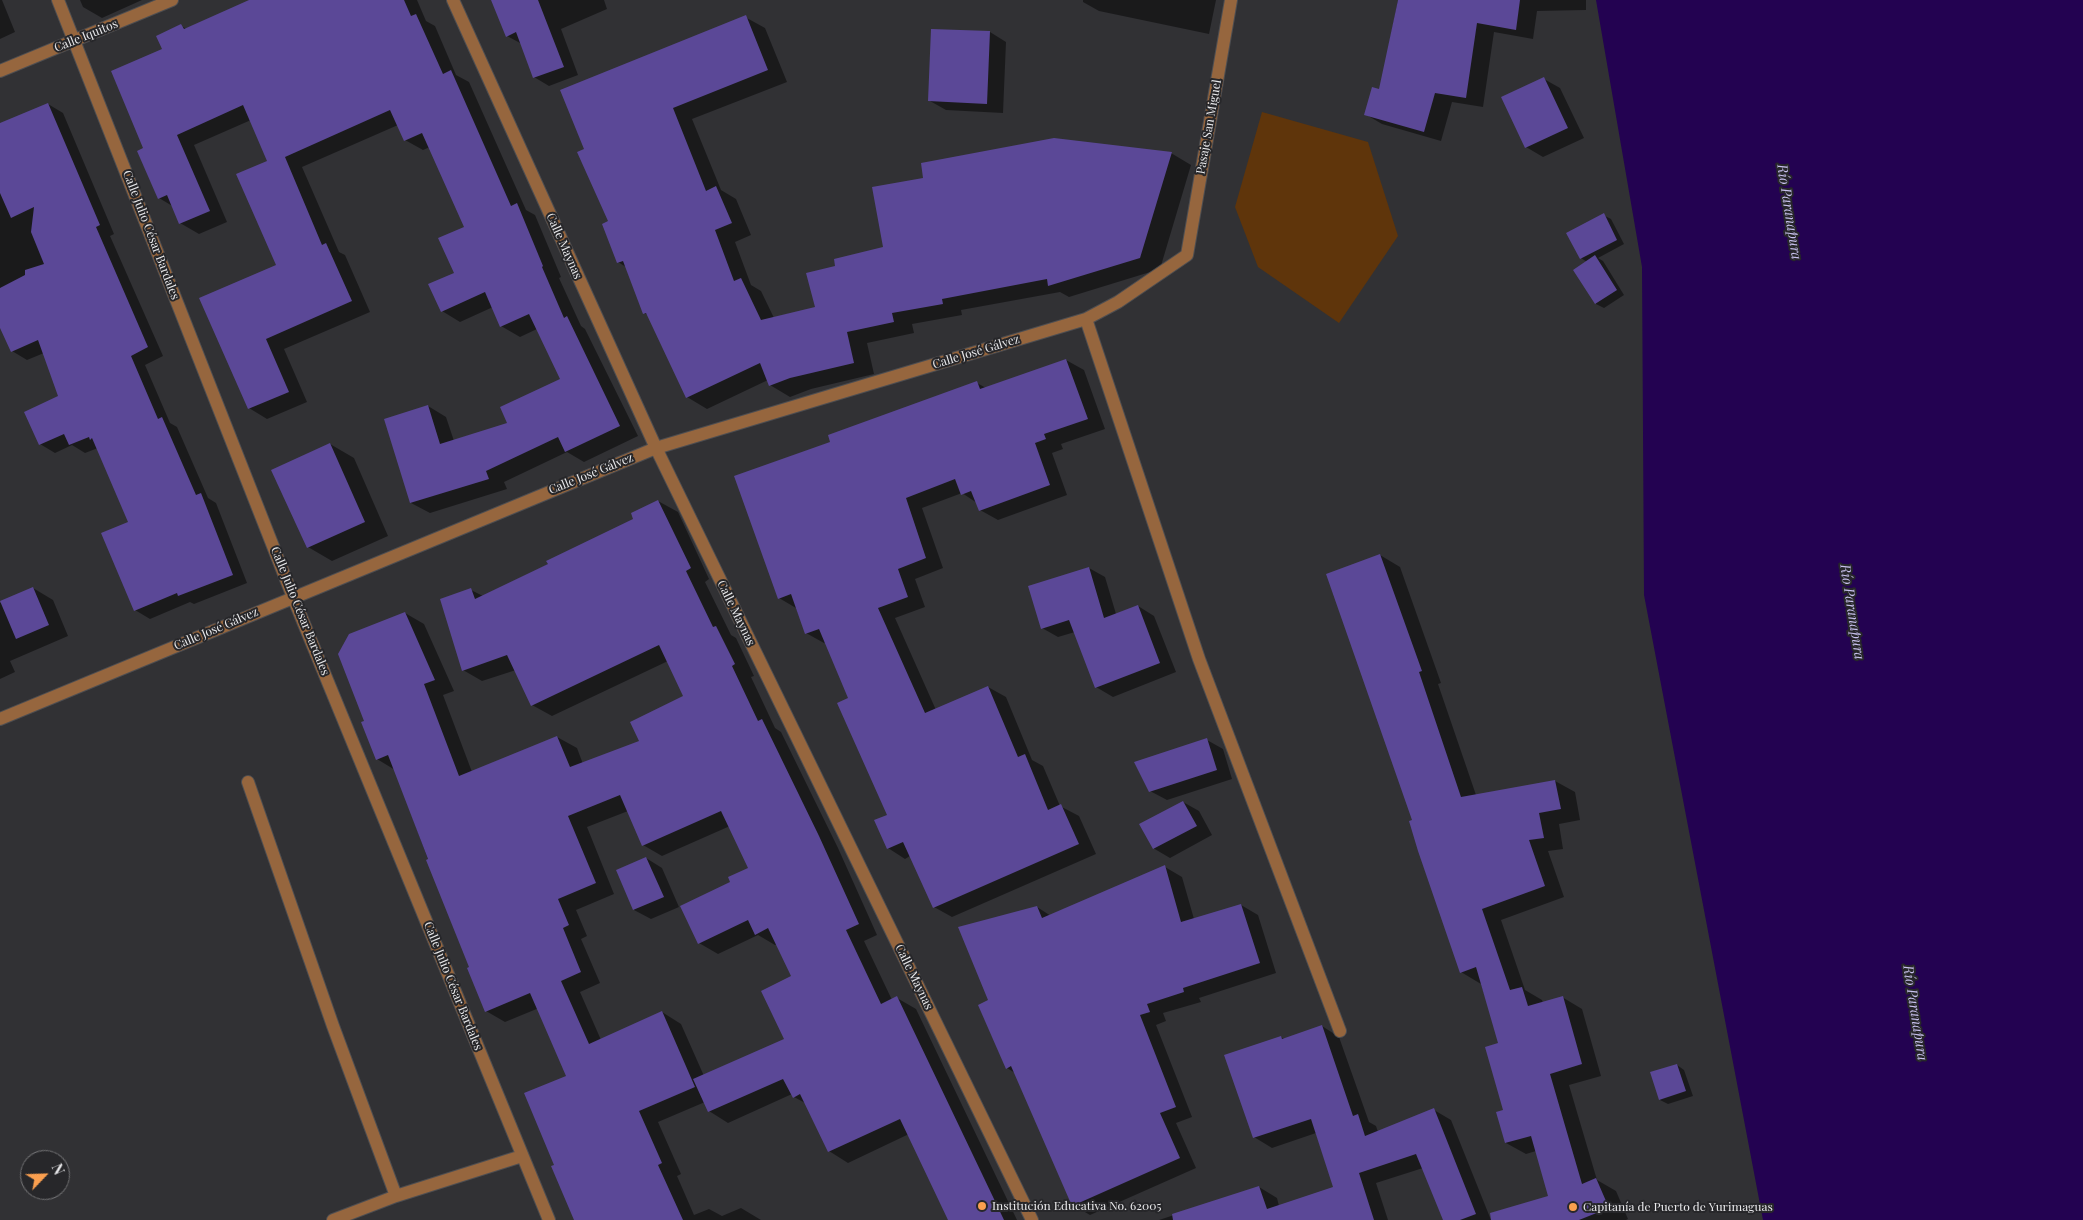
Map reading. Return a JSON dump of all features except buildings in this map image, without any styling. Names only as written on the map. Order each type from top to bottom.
[{"type":"street","name":"Calle Julio César Bardales","points":[[58,0],[293,597],[549,1220]]},
{"type":"street","name":"Calle Iquitos","points":[[0,71],[172,0]]},
{"type":"street","name":"Calle Maynas","points":[[453,0],[656,448],[1032,1220]]},
{"type":"street","name":"Pasaje San Miguel","points":[[1187,255],[1231,0]]},
{"type":"street","name":"Calle José Gálvez","points":[[0,719],[656,448],[1086,319],[1118,302],[1187,255]]},
{"type":"street","points":[[1086,319],[1199,659],[1340,1031]]},
{"type":"street","points":[[248,782],[333,1026],[396,1196]]},
{"type":"street","points":[[333,1220],[396,1196],[522,1156]]},
{"type":"shaded area","points":[[1262,112],[1368,142],[1398,236],[1339,323],[1258,267],[1235,207]]},
{"type":"water","name":"Río Paranapura","points":[[1596,0],[2083,0],[2083,1220],[1763,1220],[1644,595],[1642,267]]},
{"type":"place","name":"Institución Educativa No. 62005","points":[[982,1206]]},
{"type":"place","name":"Capitanía de Puerto de Yurimaguas","points":[[1573,1207]]}]
